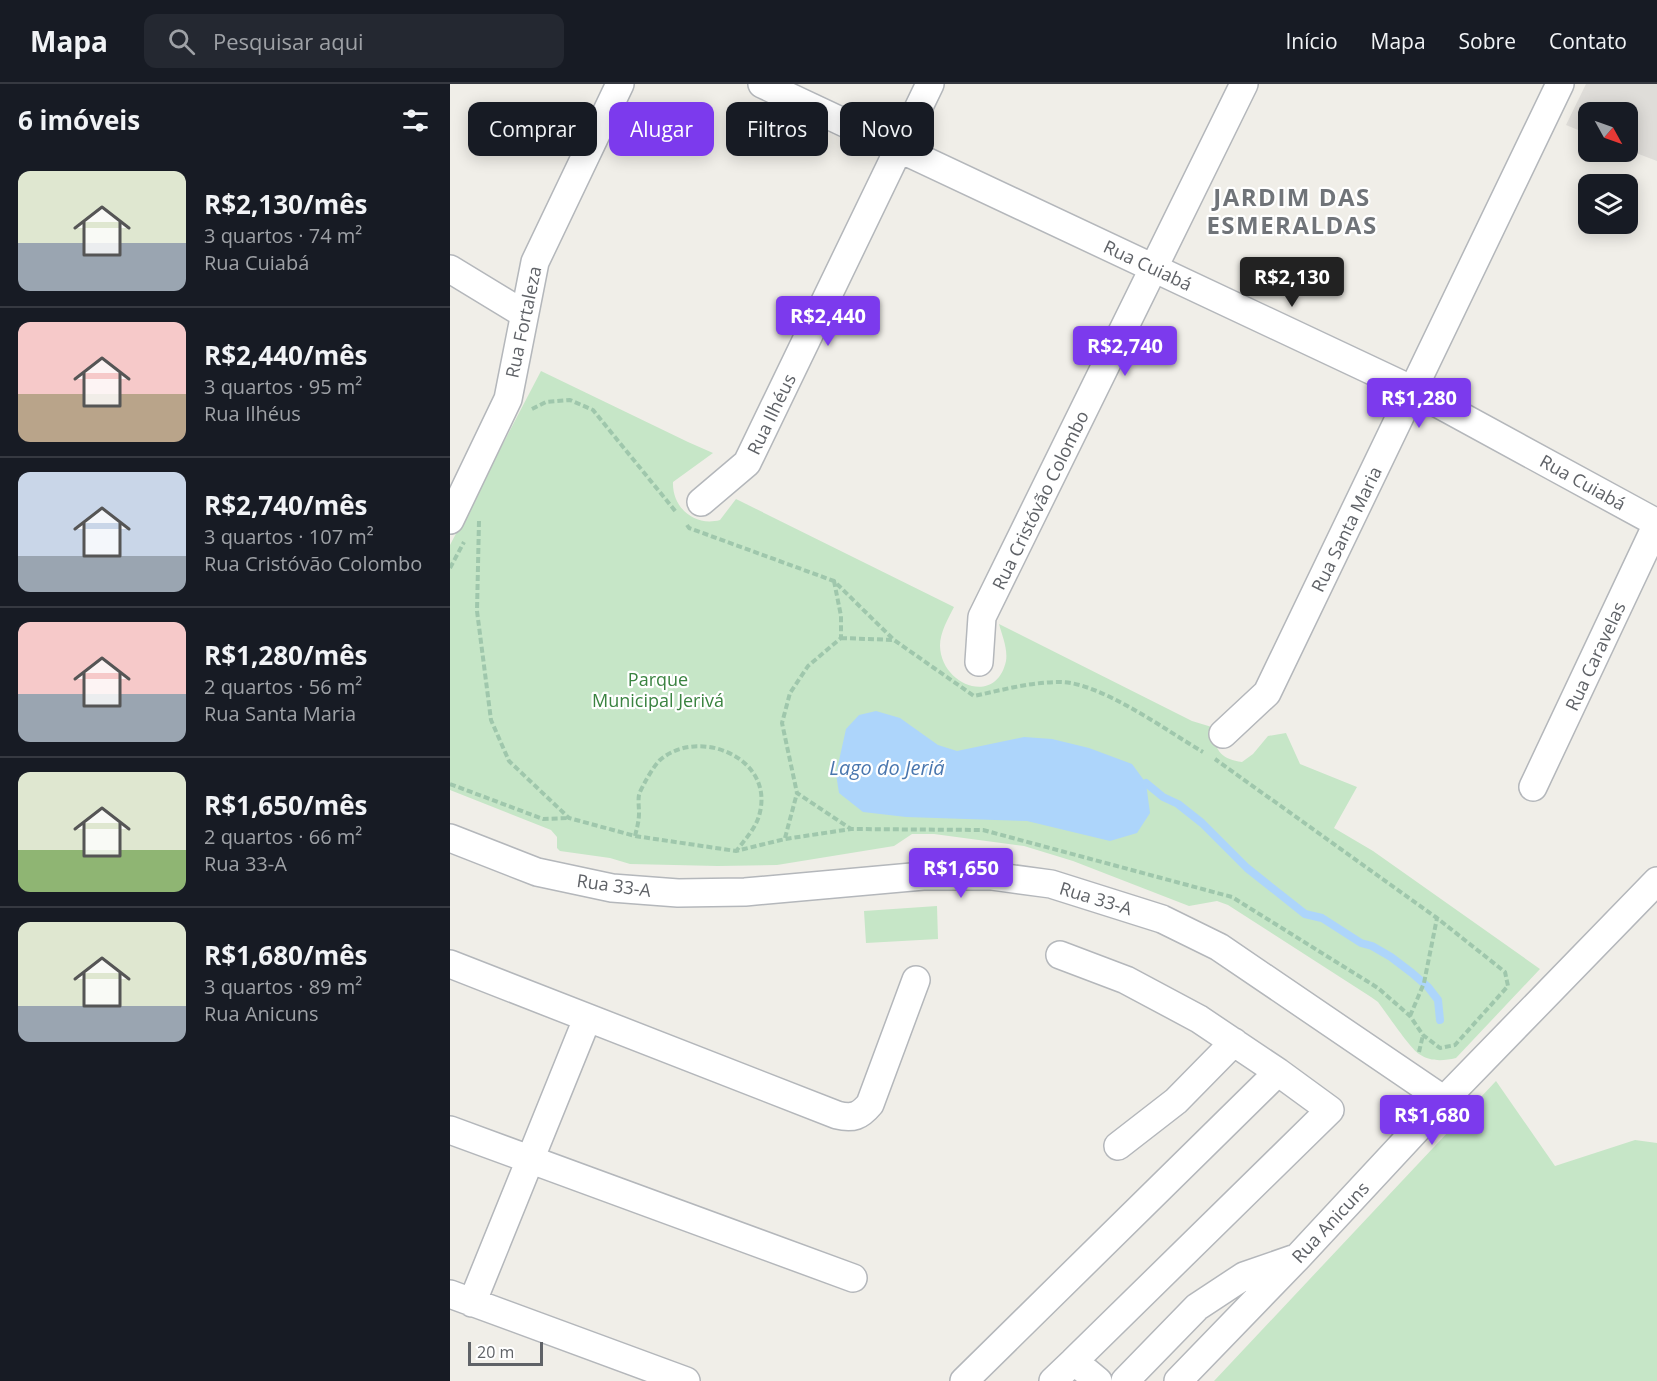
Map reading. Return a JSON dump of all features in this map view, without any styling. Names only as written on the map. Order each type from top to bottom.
[{"type":"street","name":"Rua Fortaleza","points":[[450,520],[516,406],[524,314],[535,262],[620,84]]},
{"type":"street","name":"Rua Cuiabá","points":[[762,84],[840,120]]},
{"type":"street","name":"Rua Ilhéus","points":[[921,102],[930,84]]},
{"type":"street","name":"Rua Cristóvão Colombo","points":[[979,662],[982,617],[1244,84]]},
{"type":"street","name":"Rua Santa Maria","points":[[1223,734],[1267,693],[1560,84]]},
{"type":"street","name":"Rua Ilhéus","points":[[701,502],[747,463],[895,156]]},
{"type":"street","name":"Rua Cuiabá","points":[[916,156],[1413,390],[1657,524]]},
{"type":"street","points":[[450,269],[524,314]]},
{"type":"street","name":"Rua Caravelas","points":[[1533,787],[1657,524]]},
{"type":"street","name":"Rua 33-A","points":[[450,838],[537,872],[612,888],[678,893],[745,892],[923,876],[992,876],[1051,884],[1162,919],[1219,947],[1444,1100]]},
{"type":"street","name":"Rua Anicuns","points":[[1178,1381],[1297,1258],[1444,1100],[1657,881]]},
{"type":"street","points":[[1053,1381],[1330,1110],[1199,1018],[1126,980],[1060,955]]},
{"type":"street","points":[[450,964],[587,1019],[850,1118],[862,1114],[870,1104],[916,980]]},
{"type":"street","points":[[587,1019],[530,1159],[461,1299],[686,1381]]},
{"type":"street","points":[[1118,1146],[1176,1101],[1234,1042]]},
{"type":"street","points":[[964,1381],[1278,1072]]},
{"type":"street","points":[[450,1131],[853,1278]]},
{"type":"street","points":[[1125,1381],[1197,1307],[1244,1276],[1297,1258]]},
{"type":"street","points":[[1074,1361],[1098,1381]]},
{"type":"path","points":[[450,784],[543,819],[569,818],[635,836],[736,851],[784,839],[851,829],[983,830],[1232,897],[1378,988],[1410,1016],[1423,1035],[1440,1048],[1455,1045],[1508,986],[1506,972],[1437,918],[1219,762],[1099,690],[1062,681],[1026,685],[974,696],[894,640],[834,581],[689,528],[593,410],[570,400],[516,406]]},
{"type":"path","points":[[479,514],[477,611],[491,720],[509,761],[569,818]]},
{"type":"path","points":[[834,581],[841,616],[841,638]]},
{"type":"path","points":[[784,839],[797,793],[782,723],[790,693],[808,666],[841,638],[894,640]]},
{"type":"path","points":[[635,836],[639,815],[639,795],[648,775],[660,760],[680,749],[699,745],[736,756],[750,765],[759,782],[762,798],[761,811],[754,828],[736,851]]},
{"type":"path","points":[[797,793],[851,829]]},
{"type":"path","points":[[1410,1016],[1424,983],[1437,918]]},
{"type":"shaded area","points":[[1586,84],[1657,84],[1657,161],[1638,154],[1638,102],[1578,102],[1578,130],[1566,125]]},
{"type":"green space","name":"Parque Municipal Jerivá","points":[[541,371],[713,453],[673,482],[676,499],[686,513],[693,518],[702,521],[720,520],[736,499],[954,607],[941,636],[940,646],[943,660],[949,671],[959,680],[981,687],[992,684],[1000,675],[1006,656],[999,624],[1192,721],[1215,728],[1217,748],[1229,759],[1242,762],[1253,754],[1268,736],[1286,733],[1300,764],[1357,787],[1334,828],[1373,851],[1540,969],[1456,1058],[1433,1060],[1415,1051],[1378,1002],[1228,905],[1217,901],[1189,906],[1073,861],[1024,846],[934,834],[912,834],[894,846],[777,865],[630,864],[610,858],[560,851],[557,848],[557,837],[551,830],[450,790],[450,545]]},
{"type":"green space","points":[[937,906],[938,939],[866,943],[864,911]]},
{"type":"green space","points":[[1496,1081],[1555,1166],[1635,1140],[1657,1143],[1657,1381],[1214,1381]]},
{"type":"water","name":"Lago do Jeriá","points":[[876,711],[900,718],[938,745],[957,751],[1024,737],[1052,739],[1089,748],[1132,764],[1146,783],[1150,813],[1137,833],[1110,841],[1027,821],[906,817],[863,812],[839,793],[836,774],[846,729],[859,715]]},
{"type":"waterway","points":[[1146,783],[1202,823],[1247,868],[1305,914],[1322,918],[1361,943],[1372,946],[1391,957],[1412,973],[1428,987],[1438,1000],[1440,1020]]},
{"type":"district","name":"JARDIM DAS ESMERALDAS","points":[[1292,210]]}]
